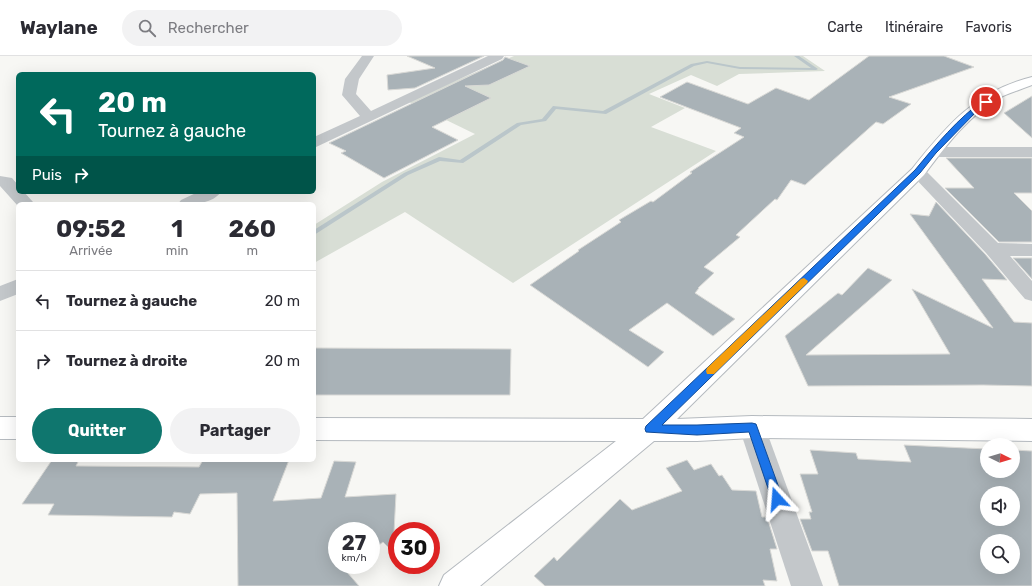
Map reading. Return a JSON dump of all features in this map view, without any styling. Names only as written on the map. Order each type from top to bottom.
[{"type":"street","points":[[368,56],[352,79],[349,95],[369,117]]},
{"type":"street","points":[[316,142],[498,56]]},
{"type":"street","points":[[455,586],[650,429],[918,172],[933,152],[976,108],[997,95],[1032,81]]},
{"type":"street","points":[[933,152],[1032,152]]},
{"type":"street","points":[[918,172],[992,249],[1032,294]]},
{"type":"street","points":[[0,181],[6,182],[16,193]]},
{"type":"street","points":[[17,194],[24,202]]},
{"type":"street","points":[[191,202],[208,194]]},
{"type":"street","points":[[992,249],[1032,250]]},
{"type":"street","points":[[0,294],[16,287]]},
{"type":"street","points":[[752,427],[807,586]]},
{"type":"street","points":[[316,429],[697,430],[752,427],[1032,430]]},
{"type":"street","points":[[0,428],[16,428]]},
{"type":"shaded area","points":[[514,56],[803,56],[825,71],[739,74],[717,86],[691,75],[649,94],[685,108],[651,127],[716,151],[513,283],[405,212],[316,262],[316,224],[382,182],[475,134],[407,101]]},
{"type":"building","points":[[407,56],[484,56],[415,88],[388,90],[387,75],[435,68]]},
{"type":"building","points":[[869,56],[944,56],[974,67],[889,97],[911,104],[883,124],[876,122],[805,185],[791,180],[777,200],[775,199],[736,235],[740,237],[704,267],[714,273],[698,288],[695,293],[735,319],[713,336],[667,303],[629,330],[664,352],[648,367],[530,285],[579,251],[578,250],[621,222],[619,220],[651,201],[653,202],[692,173],[690,172],[744,137],[734,133],[741,128],[660,97],[687,82],[748,104],[776,88],[809,100]]},
{"type":"building","points":[[505,57],[530,66],[489,85],[465,86],[491,98],[432,127],[458,140],[384,178],[341,153],[346,151],[329,143],[503,60]]},
{"type":"building","points":[[1032,96],[1032,138],[1004,113]]},
{"type":"building","points":[[946,158],[1032,158],[1032,193],[1014,193],[1032,211],[1032,242],[999,242],[945,188],[974,188]]},
{"type":"building","points":[[936,202],[985,254],[1007,280],[982,279],[1014,322],[1032,323],[1032,386],[808,386],[785,336],[838,293],[842,295],[868,268],[892,280],[806,355],[950,354],[912,289],[993,328],[910,214],[929,216]]},
{"type":"building","points":[[1013,258],[1032,258],[1032,279]]},
{"type":"building","points":[[316,348],[511,349],[510,395],[316,395]]},
{"type":"building","points":[[904,445],[980,449],[980,478],[1020,478],[1020,450],[1032,451],[1032,586],[839,586],[828,551],[812,551],[800,519],[811,519],[809,512],[812,512],[800,474],[818,474],[810,450],[856,453],[858,459],[911,462]]},
{"type":"building","points":[[687,460],[694,470],[711,464],[719,476],[722,475],[732,490],[756,491],[762,517],[767,517],[777,549],[770,549],[777,581],[763,580],[765,586],[545,586],[534,576],[554,557],[557,561],[620,499],[632,510],[682,491],[666,468]]},
{"type":"building","points":[[334,461],[356,462],[345,497],[396,494],[395,522],[388,522],[388,547],[383,542],[380,544],[380,522],[328,522],[328,574],[349,574],[359,586],[238,586],[237,493],[200,494],[190,514],[174,512],[172,517],[48,515],[54,504],[22,504],[51,462],[78,462],[76,466],[199,467],[202,462],[288,462],[273,501],[321,498]]},
{"type":"waterway","points":[[316,232],[406,174],[439,159],[461,162],[519,124],[544,120],[555,107],[604,113],[693,65],[707,62],[740,68],[816,69],[796,56]]},
{"type":"slow traffic","points":[[711,371],[804,281]]},
{"type":"route","points":[[777,499],[752,427],[697,430],[650,429],[918,172],[933,152],[976,108],[986,102]]}]
